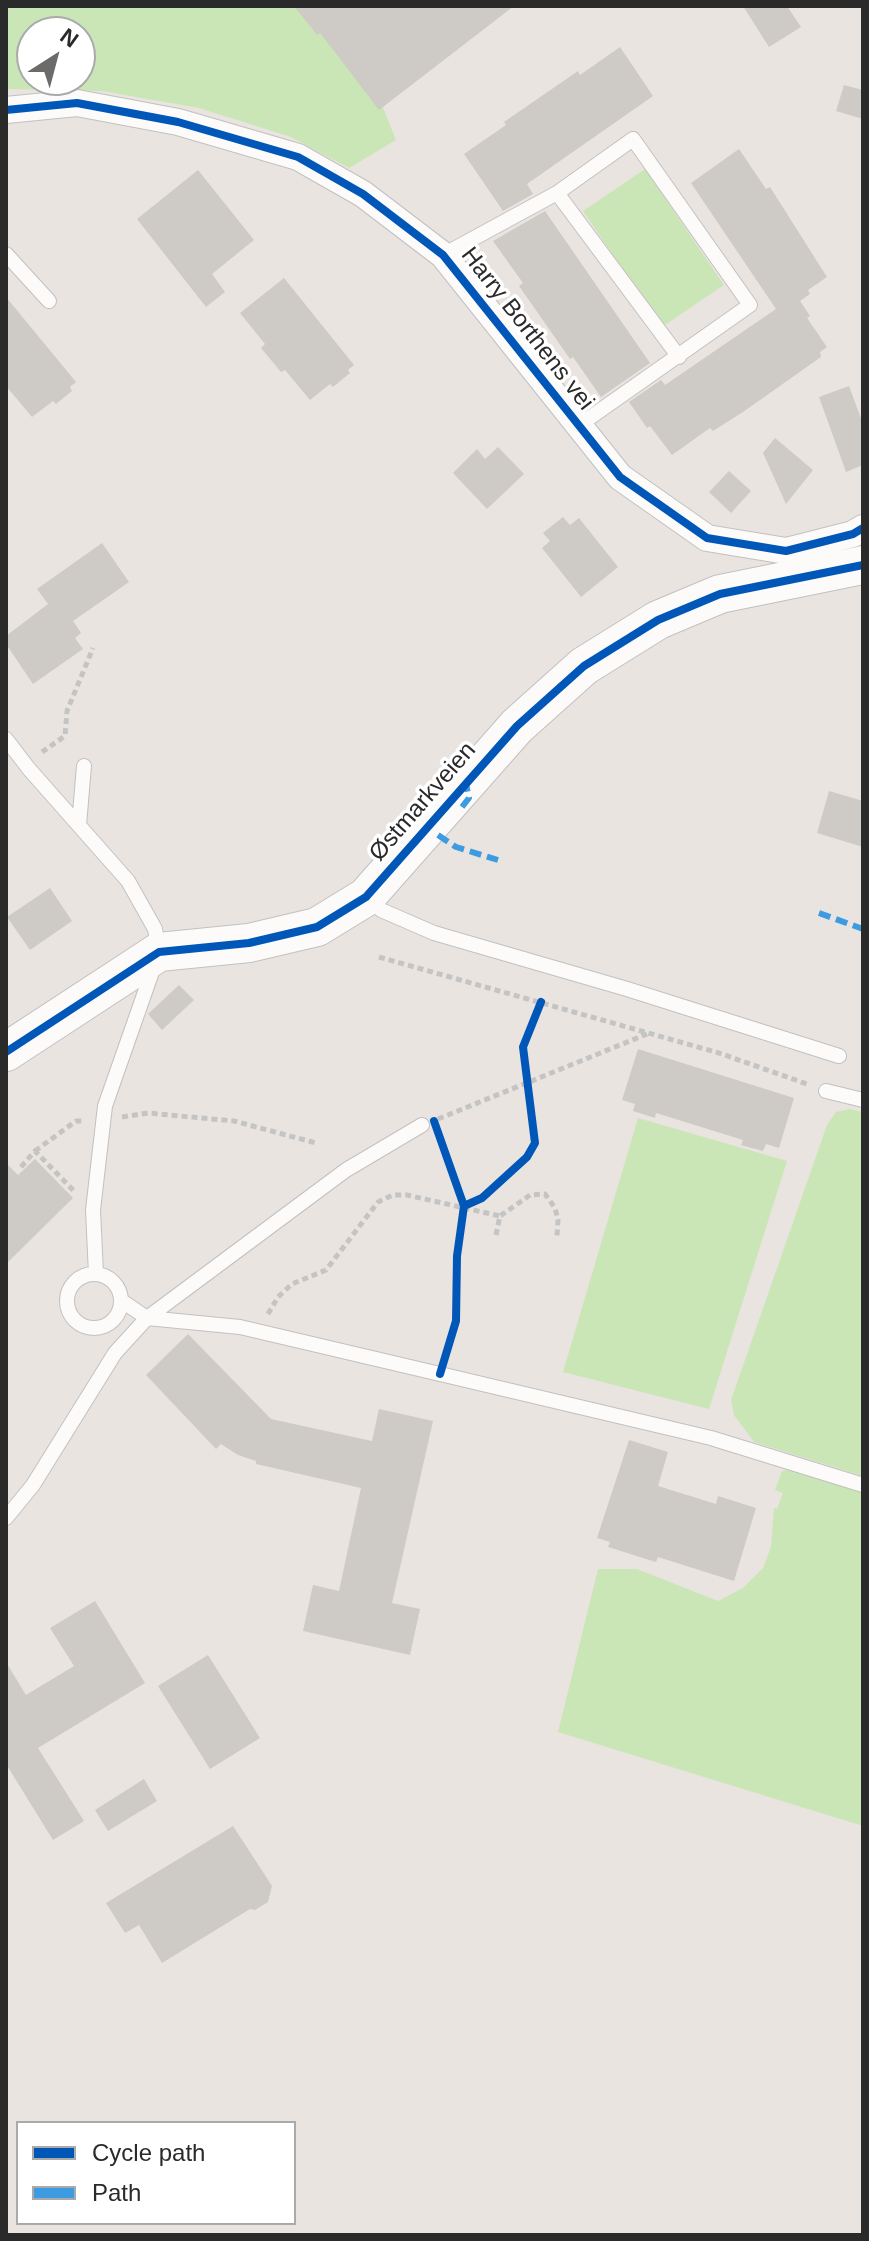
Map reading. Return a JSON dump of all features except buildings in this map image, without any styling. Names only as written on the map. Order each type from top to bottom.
[{"type":"street","name":"Harry Borthens vei","points":[[6,110],[77,103],[178,122],[298,157],[363,194],[443,255],[620,477],[707,538],[786,551],[853,534],[863,528]]},
{"type":"street","name":"Østmarkveien","points":[[6,1052],[159,952],[249,943],[317,927],[366,897],[517,726],[584,666],[658,620],[720,594],[863,565]]},
{"type":"lane","points":[[443,255],[557,193],[633,139],[750,305],[578,426]]},
{"type":"lane","points":[[557,193],[679,357]]},
{"type":"lane","points":[[6,254],[49,301]]},
{"type":"lane","points":[[6,739],[24,764],[128,881],[155,929],[159,952],[105,1106],[93,1210],[96,1274]]},
{"type":"lane","points":[[79,825],[84,766]]},
{"type":"lane","points":[[366,897],[381,910],[434,933],[627,989],[839,1056]]},
{"type":"lane","points":[[826,1091],[863,1100]]},
{"type":"lane","points":[[6,1518],[33,1485],[115,1353],[147,1318],[346,1170],[428,1123]]},
{"type":"lane","points":[[122,1301],[115,1318],[108,1324],[91,1328],[69,1312],[68,1294],[78,1279],[96,1274],[116,1284],[122,1301],[147,1318],[240,1327],[711,1438],[863,1485]]},
{"type":"path","points":[[24,764],[65,736],[67,711],[93,648]]},
{"type":"path","points":[[379,957],[719,1053],[826,1091]]},
{"type":"path","points":[[535,1017],[541,1002]]},
{"type":"path","points":[[439,1135],[428,1123],[648,1034]]},
{"type":"path","points":[[527,1070],[531,1096]]},
{"type":"path","points":[[21,1167],[35,1151],[76,1121],[148,1113],[234,1121],[316,1143]]},
{"type":"path","points":[[35,1151],[93,1210]]},
{"type":"path","points":[[459,1192],[468,1204]]},
{"type":"path","points":[[496,1235],[500,1216],[530,1195],[545,1194],[555,1208],[557,1236]]},
{"type":"path","points":[[259,1332],[278,1297],[292,1284],[326,1270],[378,1202],[393,1195],[407,1195],[468,1204],[500,1216]]},
{"type":"path","points":[[462,1219],[468,1204]]},
{"type":"green space","points":[[6,6],[304,6],[382,105],[396,140],[349,168],[291,137],[199,108],[96,91],[96,16],[16,16],[16,89],[6,89]]},
{"type":"green space","points":[[645,169],[724,285],[662,327],[583,211]]},
{"type":"green space","points":[[849,1109],[863,1112],[863,1476],[754,1442],[734,1415],[731,1400],[827,1125],[836,1112]]},
{"type":"green space","points":[[638,1118],[787,1161],[709,1409],[563,1372]]},
{"type":"green space","points":[[792,1469],[863,1492],[863,1826],[558,1732],[598,1569],[637,1569],[718,1601],[743,1588],[763,1568],[771,1547],[774,1508],[777,1509],[783,1493],[775,1490],[782,1471]]},
{"type":"marked path","points":[[462,807],[469,798],[466,784]]},
{"type":"marked path","points":[[438,835],[456,847],[498,860]]},
{"type":"marked path","points":[[819,913],[863,929]]},
{"type":"cycle path","points":[[6,110],[77,103],[178,122],[298,157],[363,194],[443,255],[620,477],[707,538],[786,551],[853,534],[863,528]]},
{"type":"cycle path","points":[[6,1052],[159,952],[249,943],[317,927],[366,897],[517,726],[584,666],[658,620],[720,594],[863,565]]},
{"type":"cycle path","points":[[464,1206],[482,1198],[527,1157],[535,1143],[523,1047],[541,1002]]},
{"type":"cycle path","points":[[434,1121],[464,1206],[457,1256],[456,1321],[440,1374]]}]
